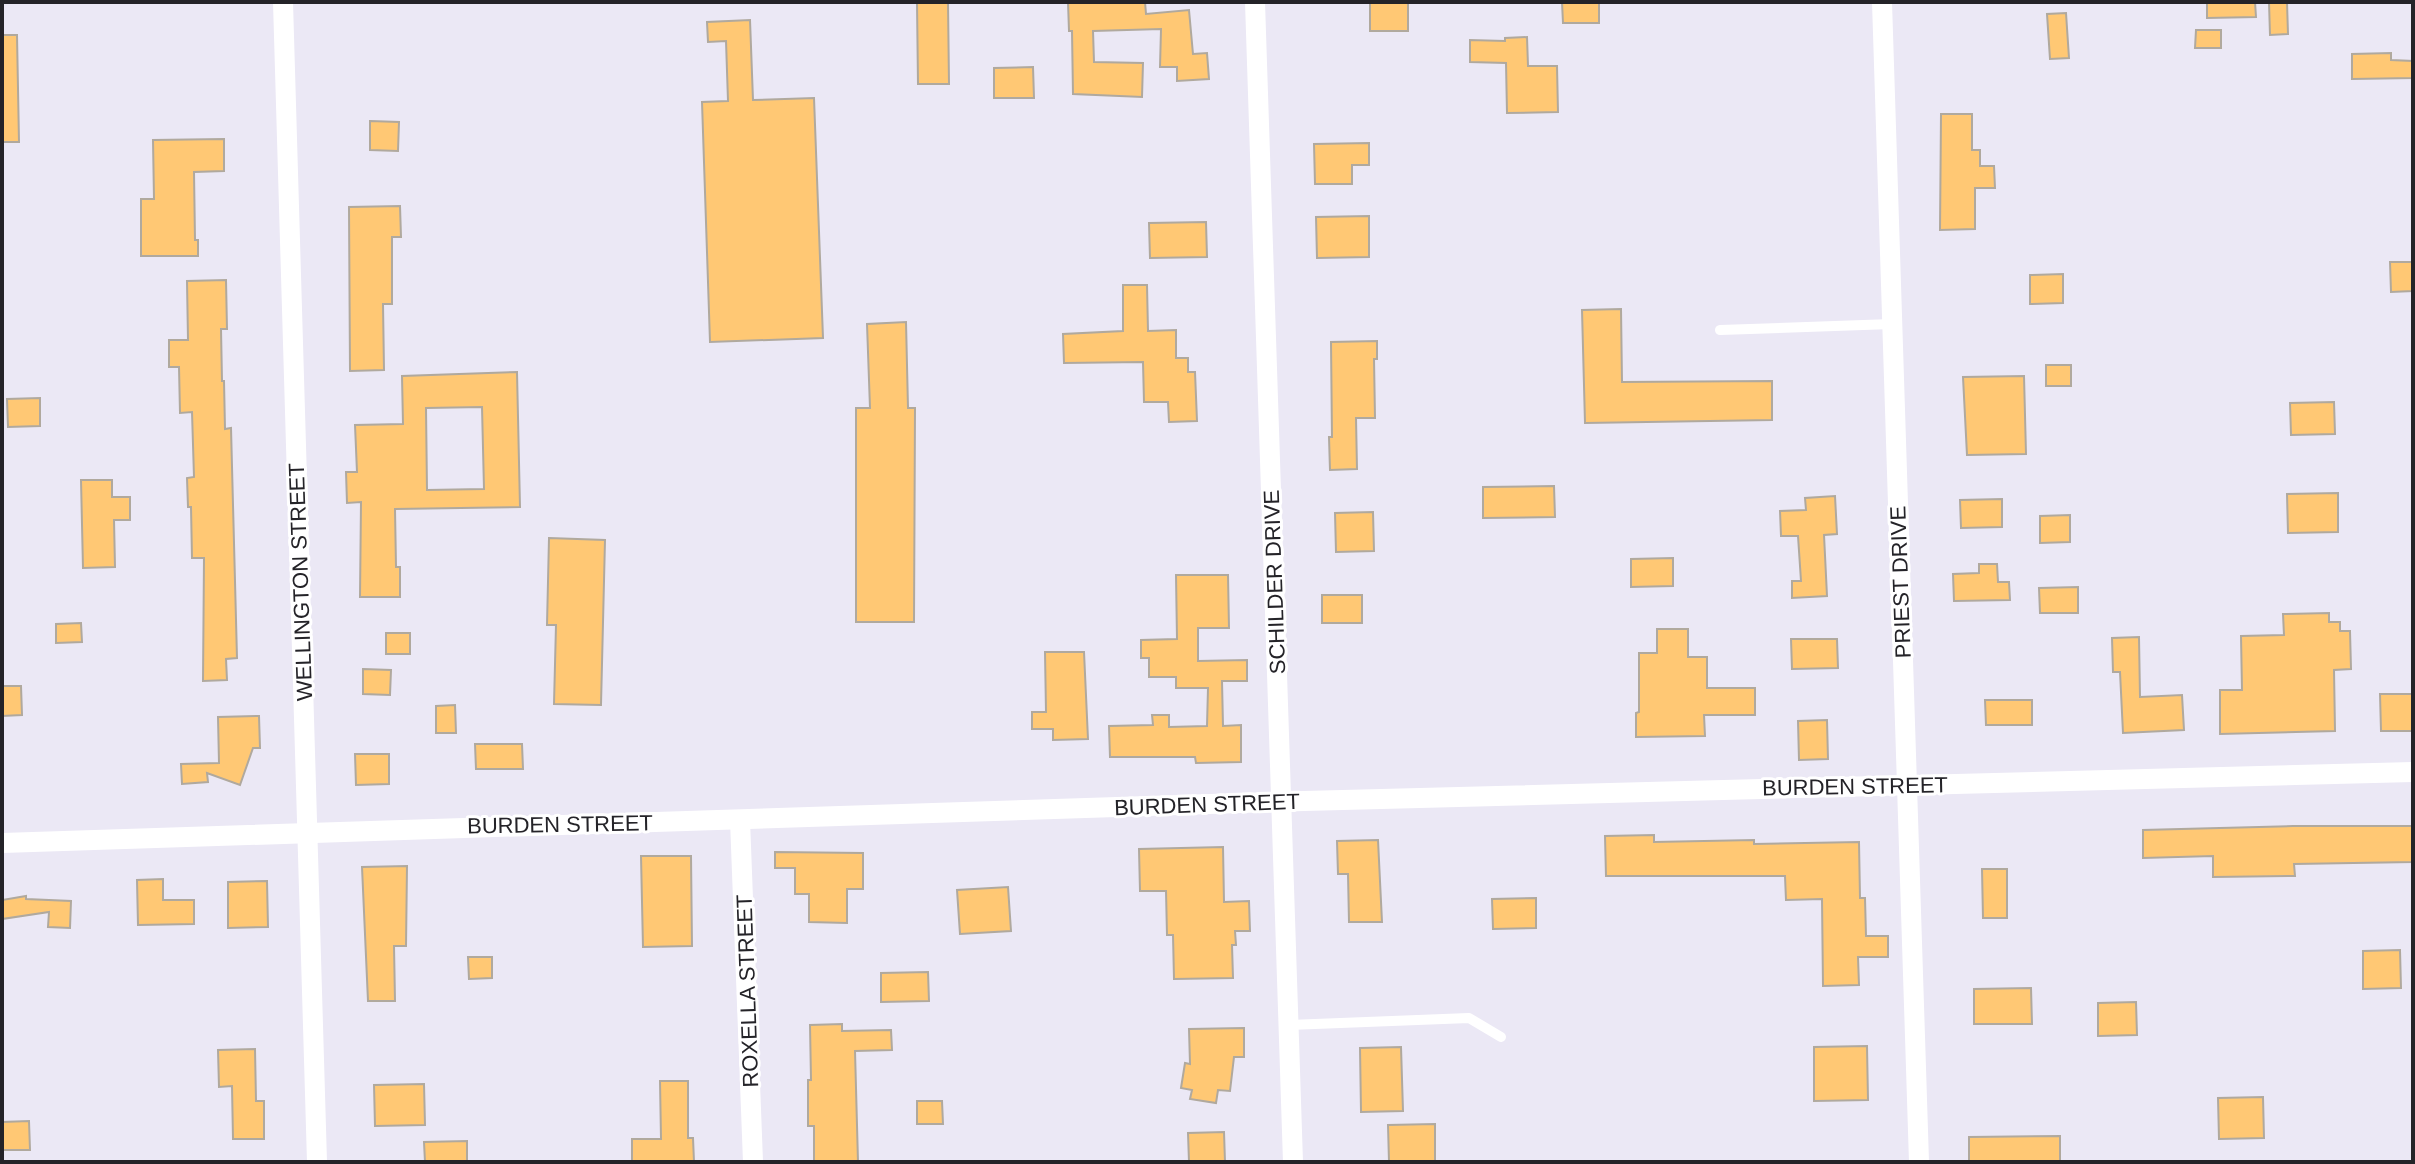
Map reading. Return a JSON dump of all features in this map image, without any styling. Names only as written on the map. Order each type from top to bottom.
[{"type":"street","name":"WELLINGTON STREET","points":[[283,2],[317,1162]]},
{"type":"street","name":"SCHILDER DRIVE","points":[[1255,2],[1293,1162]]},
{"type":"street","name":"PRIEST DRIVE","points":[[1882,2],[1919,1162]]},
{"type":"street","name":"BURDEN STREET","points":[[2,843],[1281,802],[2413,772]]},
{"type":"street","name":"ROXELLA STREET","points":[[740,820],[753,1162]]},
{"type":"lane","points":[[1720,330],[1892,324]]},
{"type":"lane","points":[[1289,1025],[1469,1018],[1501,1037]]},
{"type":"building","points":[[917,2],[948,2],[949,84],[918,84]]},
{"type":"building","points":[[1068,2],[1145,2],[1146,14],[1189,10],[1193,54],[1207,53],[1209,79],[1177,81],[1177,67],[1160,67],[1161,29],[1093,31],[1094,62],[1143,63],[1142,97],[1073,94],[1072,31],[1069,31]]},
{"type":"building","points":[[1370,2],[1408,2],[1408,31],[1370,31]]},
{"type":"building","points":[[1562,2],[1599,2],[1599,23],[1563,23]]},
{"type":"building","points":[[2207,2],[2255,2],[2256,17],[2207,18]]},
{"type":"building","points":[[2269,2],[2287,2],[2288,34],[2270,35]]},
{"type":"building","points":[[2066,13],[2069,58],[2050,59],[2047,14]]},
{"type":"building","points":[[750,20],[753,100],[814,98],[823,338],[710,342],[702,102],[728,101],[726,41],[708,42],[707,22]]},
{"type":"building","points":[[2196,30],[2221,30],[2221,48],[2195,48]]},
{"type":"building","points":[[2,35],[17,35],[19,142],[2,142]]},
{"type":"building","points":[[1527,37],[1528,66],[1557,66],[1558,112],[1507,113],[1506,63],[1470,62],[1470,40],[1505,41],[1505,38]]},
{"type":"building","points":[[2391,53],[2391,60],[2413,61],[2413,78],[2352,79],[2352,54]]},
{"type":"building","points":[[1033,67],[1034,98],[994,98],[994,68]]},
{"type":"building","points":[[1941,114],[1972,114],[1972,150],[1980,150],[1980,166],[1994,166],[1995,188],[1975,188],[1975,229],[1940,230]]},
{"type":"building","points":[[370,121],[399,122],[398,151],[370,150]]},
{"type":"building","points":[[224,139],[224,171],[194,172],[198,256],[141,256],[141,199],[154,199],[153,140]]},
{"type":"building","points":[[1369,143],[1369,165],[1352,165],[1352,184],[1315,184],[1314,144]]},
{"type":"building","points":[[400,206],[401,237],[392,237],[392,304],[383,304],[384,370],[350,371],[349,207]]},
{"type":"building","points":[[1369,216],[1369,257],[1317,258],[1316,217]]},
{"type":"building","points":[[1206,222],[1207,257],[1150,258],[1149,223]]},
{"type":"building","points":[[2390,262],[2413,262],[2413,291],[2391,292]]},
{"type":"building","points":[[2063,274],[2063,303],[2030,304],[2030,275]]},
{"type":"building","points":[[226,280],[227,329],[221,329],[222,381],[225,429],[231,428],[237,658],[226,659],[227,680],[203,681],[204,558],[192,558],[191,507],[188,507],[187,478],[194,477],[192,412],[180,413],[179,367],[169,367],[169,340],[188,340],[187,281]]},
{"type":"building","points":[[1123,285],[1147,285],[1148,331],[1176,330],[1176,358],[1188,358],[1188,372],[1195,372],[1197,421],[1169,422],[1168,402],[1144,402],[1143,362],[1064,363],[1063,334],[1123,331]]},
{"type":"building","points":[[1621,309],[1622,382],[1772,381],[1772,420],[1585,423],[1582,310]]},
{"type":"building","points":[[906,322],[908,408],[915,408],[914,622],[856,622],[856,408],[870,408],[867,324]]},
{"type":"building","points":[[1377,341],[1377,359],[1374,359],[1375,418],[1356,418],[1357,469],[1330,470],[1331,342]]},
{"type":"building","points":[[2046,365],[2071,365],[2071,386],[2046,386]]},
{"type":"building","points":[[517,372],[520,507],[395,509],[400,597],[360,597],[361,502],[347,503],[346,472],[357,472],[355,425],[403,424],[402,376]],"holes":[[[482,407],[484,489],[427,490],[426,408]]]},
{"type":"building","points":[[2024,376],[2026,454],[1967,455],[1963,377]]},
{"type":"building","points":[[40,398],[40,426],[8,427],[7,399]]},
{"type":"building","points":[[2334,402],[2335,434],[2291,435],[2290,403]]},
{"type":"building","points":[[81,480],[112,480],[112,497],[130,497],[130,520],[114,520],[115,567],[83,568]]},
{"type":"building","points":[[1554,486],[1555,517],[1483,518],[1483,487]]},
{"type":"building","points":[[2338,493],[2338,532],[2288,533],[2287,494]]},
{"type":"building","points":[[1835,496],[1837,534],[1824,535],[1827,596],[1792,598],[1792,581],[1801,581],[1798,536],[1781,536],[1780,511],[1806,510],[1805,498]]},
{"type":"building","points":[[2002,499],[2002,527],[1961,528],[1960,500]]},
{"type":"building","points":[[1373,512],[1374,551],[1336,552],[1335,513]]},
{"type":"building","points":[[2070,515],[2070,542],[2040,543],[2040,516]]},
{"type":"building","points":[[549,538],[605,540],[601,705],[554,704],[556,625],[547,625]]},
{"type":"building","points":[[1673,558],[1673,586],[1631,587],[1631,559]]},
{"type":"building","points":[[1979,564],[1997,564],[1998,582],[2009,582],[2010,600],[1954,601],[1953,574],[1979,573]]},
{"type":"building","points":[[1176,575],[1228,575],[1229,628],[1198,628],[1198,661],[1247,660],[1247,681],[1222,681],[1223,726],[1241,725],[1241,762],[1196,763],[1195,757],[1110,757],[1109,726],[1153,725],[1152,715],[1169,715],[1169,727],[1207,726],[1208,688],[1176,688],[1176,677],[1149,677],[1149,658],[1141,658],[1141,640],[1177,639]]},
{"type":"building","points":[[2078,587],[2078,613],[2040,613],[2039,588]]},
{"type":"building","points":[[1322,595],[1362,595],[1362,623],[1322,623]]},
{"type":"building","points":[[2329,613],[2329,622],[2340,622],[2340,631],[2350,631],[2351,669],[2334,670],[2335,731],[2220,734],[2220,690],[2242,690],[2241,636],[2284,635],[2283,614]]},
{"type":"building","points":[[81,623],[82,642],[56,643],[56,624]]},
{"type":"building","points":[[1657,629],[1688,629],[1688,657],[1707,657],[1707,688],[1755,688],[1755,715],[1704,715],[1705,736],[1636,737],[1639,653],[1657,653]]},
{"type":"building","points":[[386,633],[410,633],[410,654],[386,654]]},
{"type":"building","points":[[2139,637],[2140,697],[2182,695],[2184,730],[2123,733],[2120,672],[2113,672],[2112,638]]},
{"type":"building","points":[[1791,639],[1837,639],[1838,668],[1792,669]]},
{"type":"building","points":[[1045,652],[1084,652],[1088,739],[1053,740],[1053,729],[1032,729],[1032,712],[1046,712]]},
{"type":"building","points":[[363,669],[391,670],[390,695],[363,694]]},
{"type":"building","points":[[2,686],[21,686],[22,715],[2,716]]},
{"type":"building","points":[[2380,694],[2413,694],[2413,731],[2381,731]]},
{"type":"building","points":[[1985,700],[2032,700],[2032,725],[1986,725]]},
{"type":"building","points":[[455,705],[456,733],[436,733],[436,706]]},
{"type":"building","points":[[259,716],[260,748],[253,748],[240,785],[207,773],[208,782],[182,784],[181,764],[219,763],[218,717]]},
{"type":"building","points":[[1827,720],[1828,759],[1799,760],[1798,721]]},
{"type":"building","points":[[475,744],[522,744],[523,769],[476,769]]},
{"type":"building","points":[[355,754],[389,754],[389,784],[356,785]]},
{"type":"building","points":[[2413,826],[2413,862],[2294,864],[2295,876],[2213,877],[2213,856],[2143,858],[2143,830]]},
{"type":"building","points":[[1654,835],[1654,842],[1859,842],[1860,898],[1865,898],[1866,936],[1888,936],[1888,957],[1858,957],[1859,985],[1823,986],[1822,899],[1786,900],[1785,876],[1606,876],[1605,836]]},
{"type":"building","points":[[1378,840],[1382,922],[1349,922],[1348,874],[1338,874],[1337,841]]},
{"type":"building","points":[[1223,847],[1224,902],[1249,901],[1250,931],[1235,931],[1236,945],[1232,945],[1233,978],[1174,979],[1173,935],[1167,935],[1166,891],[1140,891],[1139,849]]},
{"type":"building","points":[[775,852],[863,853],[863,889],[847,889],[847,923],[809,922],[809,894],[795,894],[795,868],[775,868]]},
{"type":"building","points":[[641,856],[691,856],[692,946],[643,947]]},
{"type":"building","points":[[407,866],[406,946],[394,946],[395,1001],[368,1001],[362,867]]},
{"type":"building","points":[[1982,869],[2007,869],[2007,918],[1983,918]]},
{"type":"building","points":[[163,879],[163,900],[194,900],[194,924],[138,925],[137,880]]},
{"type":"building","points":[[267,881],[268,927],[228,928],[228,882]]},
{"type":"building","points":[[1008,887],[1011,931],[960,934],[957,890]]},
{"type":"building","points":[[26,896],[26,899],[71,901],[70,928],[48,927],[49,912],[2,919],[2,900]]},
{"type":"building","points":[[1536,898],[1536,928],[1493,929],[1492,899]]},
{"type":"building","points":[[2400,950],[2401,988],[2363,989],[2363,951]]},
{"type":"building","points":[[468,957],[492,957],[492,978],[469,979]]},
{"type":"building","points":[[928,972],[929,1001],[881,1002],[881,973]]},
{"type":"building","points":[[2031,988],[2032,1024],[1974,1024],[1974,989]]},
{"type":"building","points":[[2136,1002],[2137,1035],[2098,1036],[2098,1003]]},
{"type":"building","points":[[842,1024],[842,1031],[891,1030],[892,1050],[855,1051],[858,1162],[814,1162],[814,1126],[808,1126],[810,1025]]},
{"type":"building","points":[[1244,1028],[1244,1057],[1234,1057],[1230,1091],[1218,1090],[1216,1103],[1190,1099],[1192,1090],[1181,1088],[1185,1063],[1190,1064],[1189,1029]]},
{"type":"building","points":[[1867,1046],[1868,1100],[1814,1101],[1814,1047]]},
{"type":"building","points":[[1401,1047],[1403,1111],[1361,1112],[1360,1048]]},
{"type":"building","points":[[255,1049],[256,1101],[264,1101],[264,1139],[233,1139],[232,1086],[219,1087],[218,1050]]},
{"type":"building","points":[[660,1081],[688,1081],[688,1138],[693,1138],[694,1162],[632,1162],[632,1139],[661,1139]]},
{"type":"building","points":[[424,1084],[425,1125],[375,1126],[374,1085]]},
{"type":"building","points":[[2263,1097],[2264,1138],[2219,1139],[2218,1098]]},
{"type":"building","points":[[917,1101],[942,1101],[943,1124],[917,1124]]},
{"type":"building","points":[[29,1121],[30,1150],[2,1150],[2,1122]]},
{"type":"building","points":[[1435,1124],[1435,1162],[1389,1162],[1388,1125]]},
{"type":"building","points":[[1224,1132],[1225,1162],[1189,1162],[1188,1133]]},
{"type":"building","points":[[2060,1136],[2060,1162],[1969,1162],[1969,1137]]},
{"type":"building","points":[[467,1141],[467,1162],[425,1162],[424,1142]]}]
